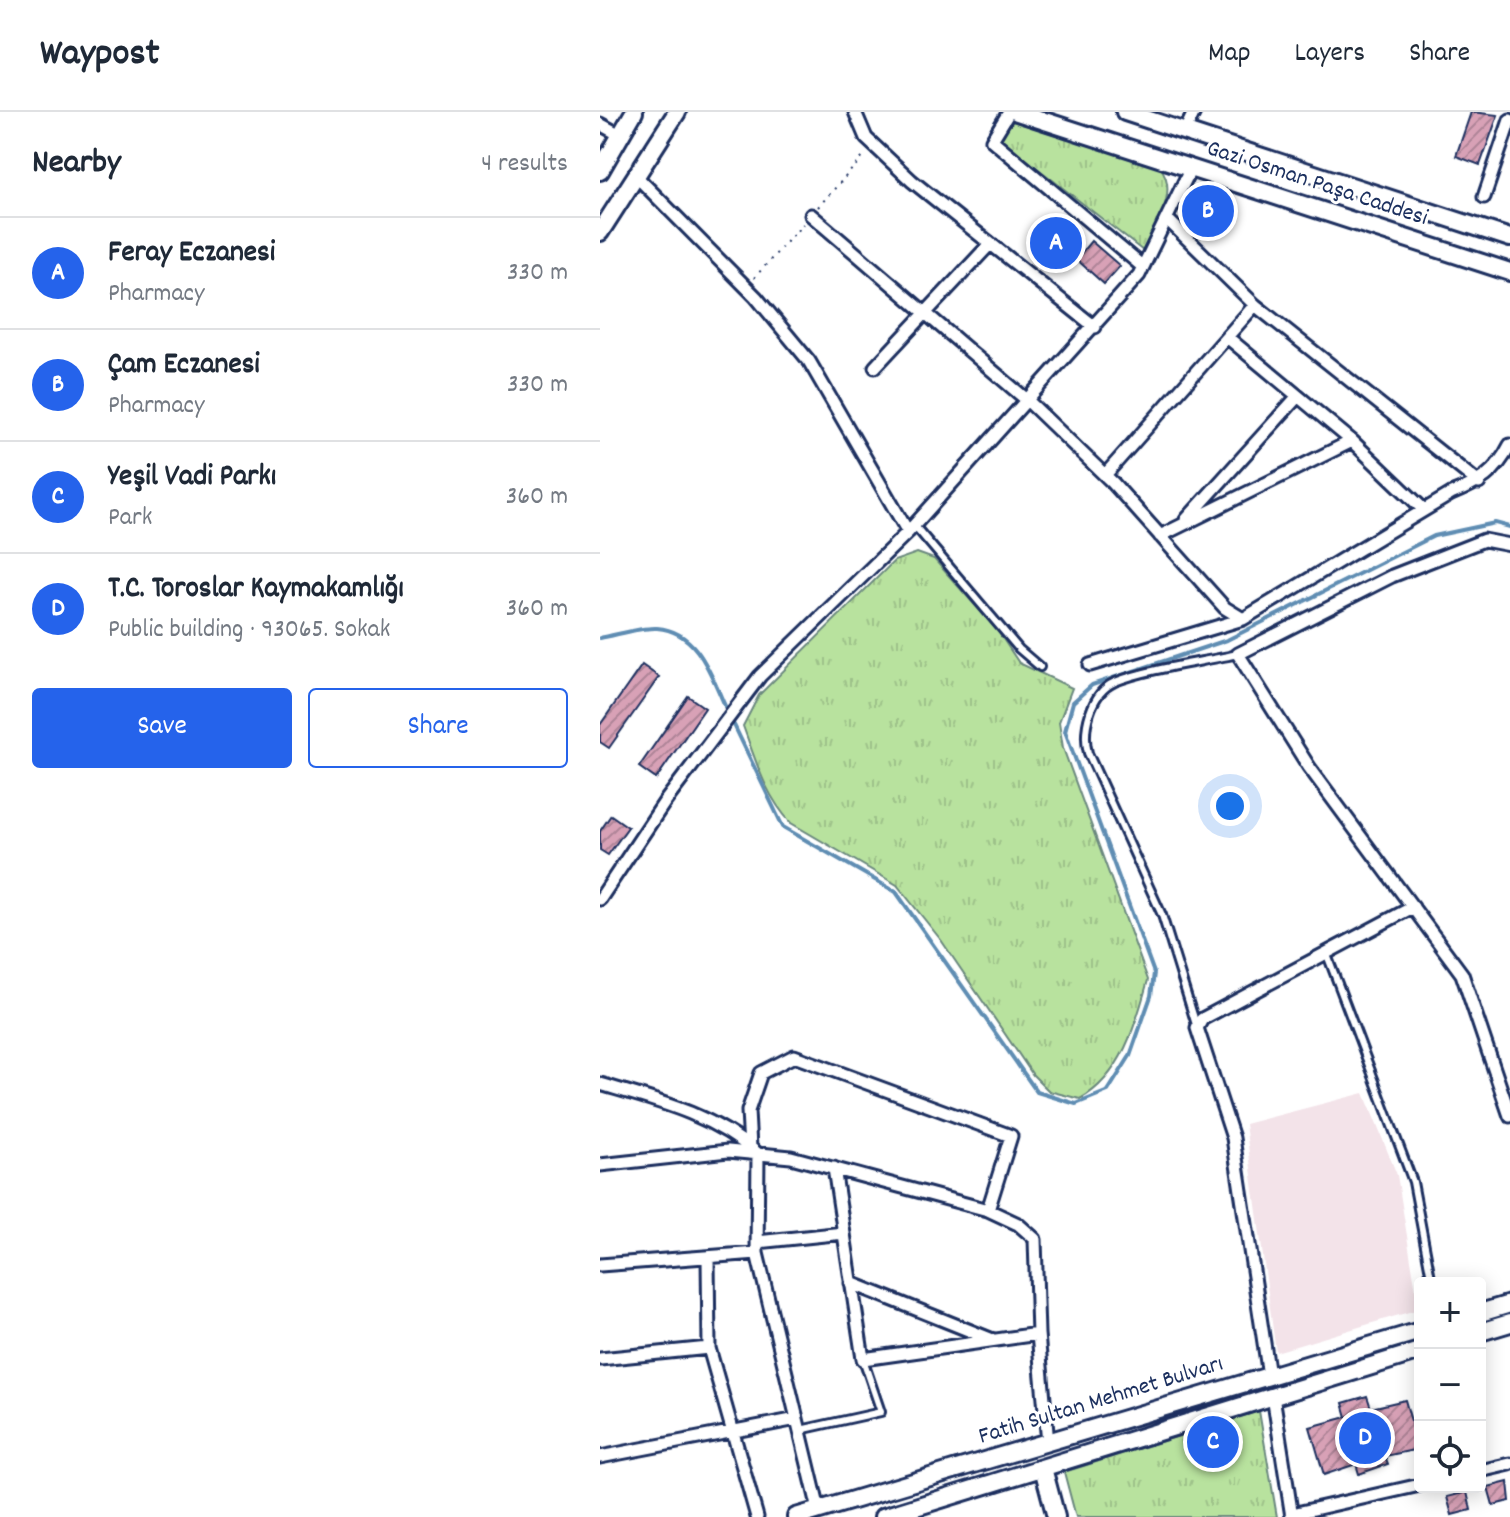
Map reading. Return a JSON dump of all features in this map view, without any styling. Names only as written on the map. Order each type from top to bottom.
[{"type":"street","points":[[600,171],[634,112]]},
{"type":"street","points":[[600,232],[677,112]]},
{"type":"street","points":[[855,112],[866,138],[912,181],[1095,327]]},
{"type":"street","points":[[1009,112],[992,140],[1143,267]]},
{"type":"street","name":"Gazi Osman Paşa Caddesi","points":[[1017,112],[1510,272]]},
{"type":"street","name":"Gazi Osman Paşa Caddesi","points":[[1125,112],[1510,238]]},
{"type":"street","points":[[1185,131],[1194,112]]},
{"type":"street","points":[[1484,197],[1510,120]]},
{"type":"street","points":[[600,124],[622,136]]},
{"type":"street","points":[[600,899],[664,803],[760,676],[911,528],[1095,327],[1143,267],[1191,168]]},
{"type":"street","points":[[637,177],[756,297],[809,361],[911,528]]},
{"type":"street","points":[[811,215],[1028,401],[1105,475],[1225,608],[1243,619]]},
{"type":"street","points":[[1167,219],[1255,305],[1479,483]]},
{"type":"street","points":[[875,367],[990,244]]},
{"type":"street","points":[[1105,475],[1255,305]]},
{"type":"street","points":[[1227,337],[1352,441],[1424,510]]},
{"type":"street","points":[[1180,526],[1298,396]]},
{"type":"street","points":[[1160,536],[1352,441]]},
{"type":"street","points":[[1090,665],[1243,619],[1424,510],[1479,483],[1499,467],[1510,445]]},
{"type":"street","points":[[1510,545],[1484,540],[1392,576],[1238,654],[1309,767],[1462,974],[1510,1116]]},
{"type":"street","points":[[1269,1376],[1233,1138],[1197,1028],[1202,1019],[1413,907]]},
{"type":"street","points":[[819,1510],[757,1247],[748,1111],[761,1073],[794,1056],[1011,1136],[988,1210]]},
{"type":"street","points":[[600,1084],[699,1114],[753,1151]]},
{"type":"street","points":[[600,1165],[753,1151],[791,1157],[988,1210],[1018,1224],[1035,1239],[1038,1334],[1048,1443]]},
{"type":"street","points":[[834,1168],[863,1359],[1038,1334]]},
{"type":"street","points":[[600,1265],[708,1258],[844,1233]]},
{"type":"street","points":[[708,1258],[709,1348],[757,1517]]},
{"type":"street","points":[[851,1283],[994,1340]]},
{"type":"street","points":[[1486,1311],[1510,1304]]},
{"type":"street","points":[[1486,1330],[1510,1323]]},
{"type":"street","name":"Fatih Sultan Mehmet Bulvarı","points":[[796,1517],[1414,1333]]},
{"type":"street","points":[[600,1359],[709,1348]]},
{"type":"street","name":"Fatih Sultan Mehmet Bulvarı","points":[[883,1517],[1414,1353]]},
{"type":"street","points":[[1273,1396],[1292,1516],[1414,1486]]},
{"type":"street","points":[[600,1457],[733,1432],[798,1424]]},
{"type":"street","points":[[1486,1470],[1510,1464]]},
{"type":"street","points":[[1043,1468],[1056,1517]]},
{"type":"lane","points":[[911,528],[1019,649],[1040,667]]},
{"type":"lane","points":[[1197,1028],[1162,915],[1088,753],[1083,735],[1089,715],[1113,683],[1238,654]]},
{"type":"lane","points":[[1326,952],[1413,1182],[1431,1277]]},
{"type":"lane","points":[[798,1424],[881,1412],[863,1359]]},
{"type":"shaded area","points":[[1364,1093],[1397,1175],[1414,1279],[1414,1311],[1276,1352],[1245,1124]]},
{"type":"green space","points":[[1013,121],[1160,167],[1166,177],[1167,198],[1143,251],[999,138]]},
{"type":"green space","points":[[917,553],[934,559],[997,630],[1019,663],[1072,688],[1059,722],[1063,748],[1148,980],[1132,1031],[1117,1063],[1107,1077],[1080,1099],[1049,1091],[1033,1075],[941,940],[897,885],[791,823],[768,789],[743,726],[759,695],[894,561]]},
{"type":"green space","points":[[1259,1411],[1277,1517],[1076,1517],[1064,1472]]},
{"type":"building","points":[[1471,112],[1498,115],[1480,165],[1456,156]]},
{"type":"building","points":[[1091,241],[1120,266],[1104,284],[1076,259]]},
{"type":"building","points":[[642,665],[659,677],[609,748],[600,742],[600,725]]},
{"type":"building","points":[[688,696],[705,708],[656,779],[639,767]]},
{"type":"building","points":[[611,815],[628,827],[608,855],[600,850],[600,831]]},
{"type":"building","points":[[1367,1396],[1371,1408],[1405,1400],[1414,1432],[1414,1450],[1385,1456],[1388,1464],[1359,1474],[1356,1464],[1324,1475],[1310,1427],[1347,1417],[1343,1403]]},
{"type":"building","points":[[1508,1482],[1510,1501],[1493,1505],[1488,1487]]},
{"type":"building","points":[[1467,1493],[1471,1510],[1452,1515],[1447,1497]]},
{"type":"waterway","points":[[734,725],[783,827],[896,892],[1037,1092],[1076,1104],[1108,1091],[1130,1056],[1151,996],[1154,973],[1065,731],[1073,702],[1092,685],[1227,640],[1434,536],[1495,523],[1510,527]]},
{"type":"waterway","points":[[600,638],[650,628],[671,631],[683,637],[701,656],[725,706]]},
{"type":"place","name":"Çam Eczanesi","points":[[1208,211]]},
{"type":"place","name":"Feray Eczanesi","points":[[1056,243]]},
{"type":"place","name":"T.C. Toroslar Kaymakamlığı","points":[[1365,1438]]},
{"type":"place","name":"Yeşil Vadi Parkı","points":[[1213,1442]]}]
